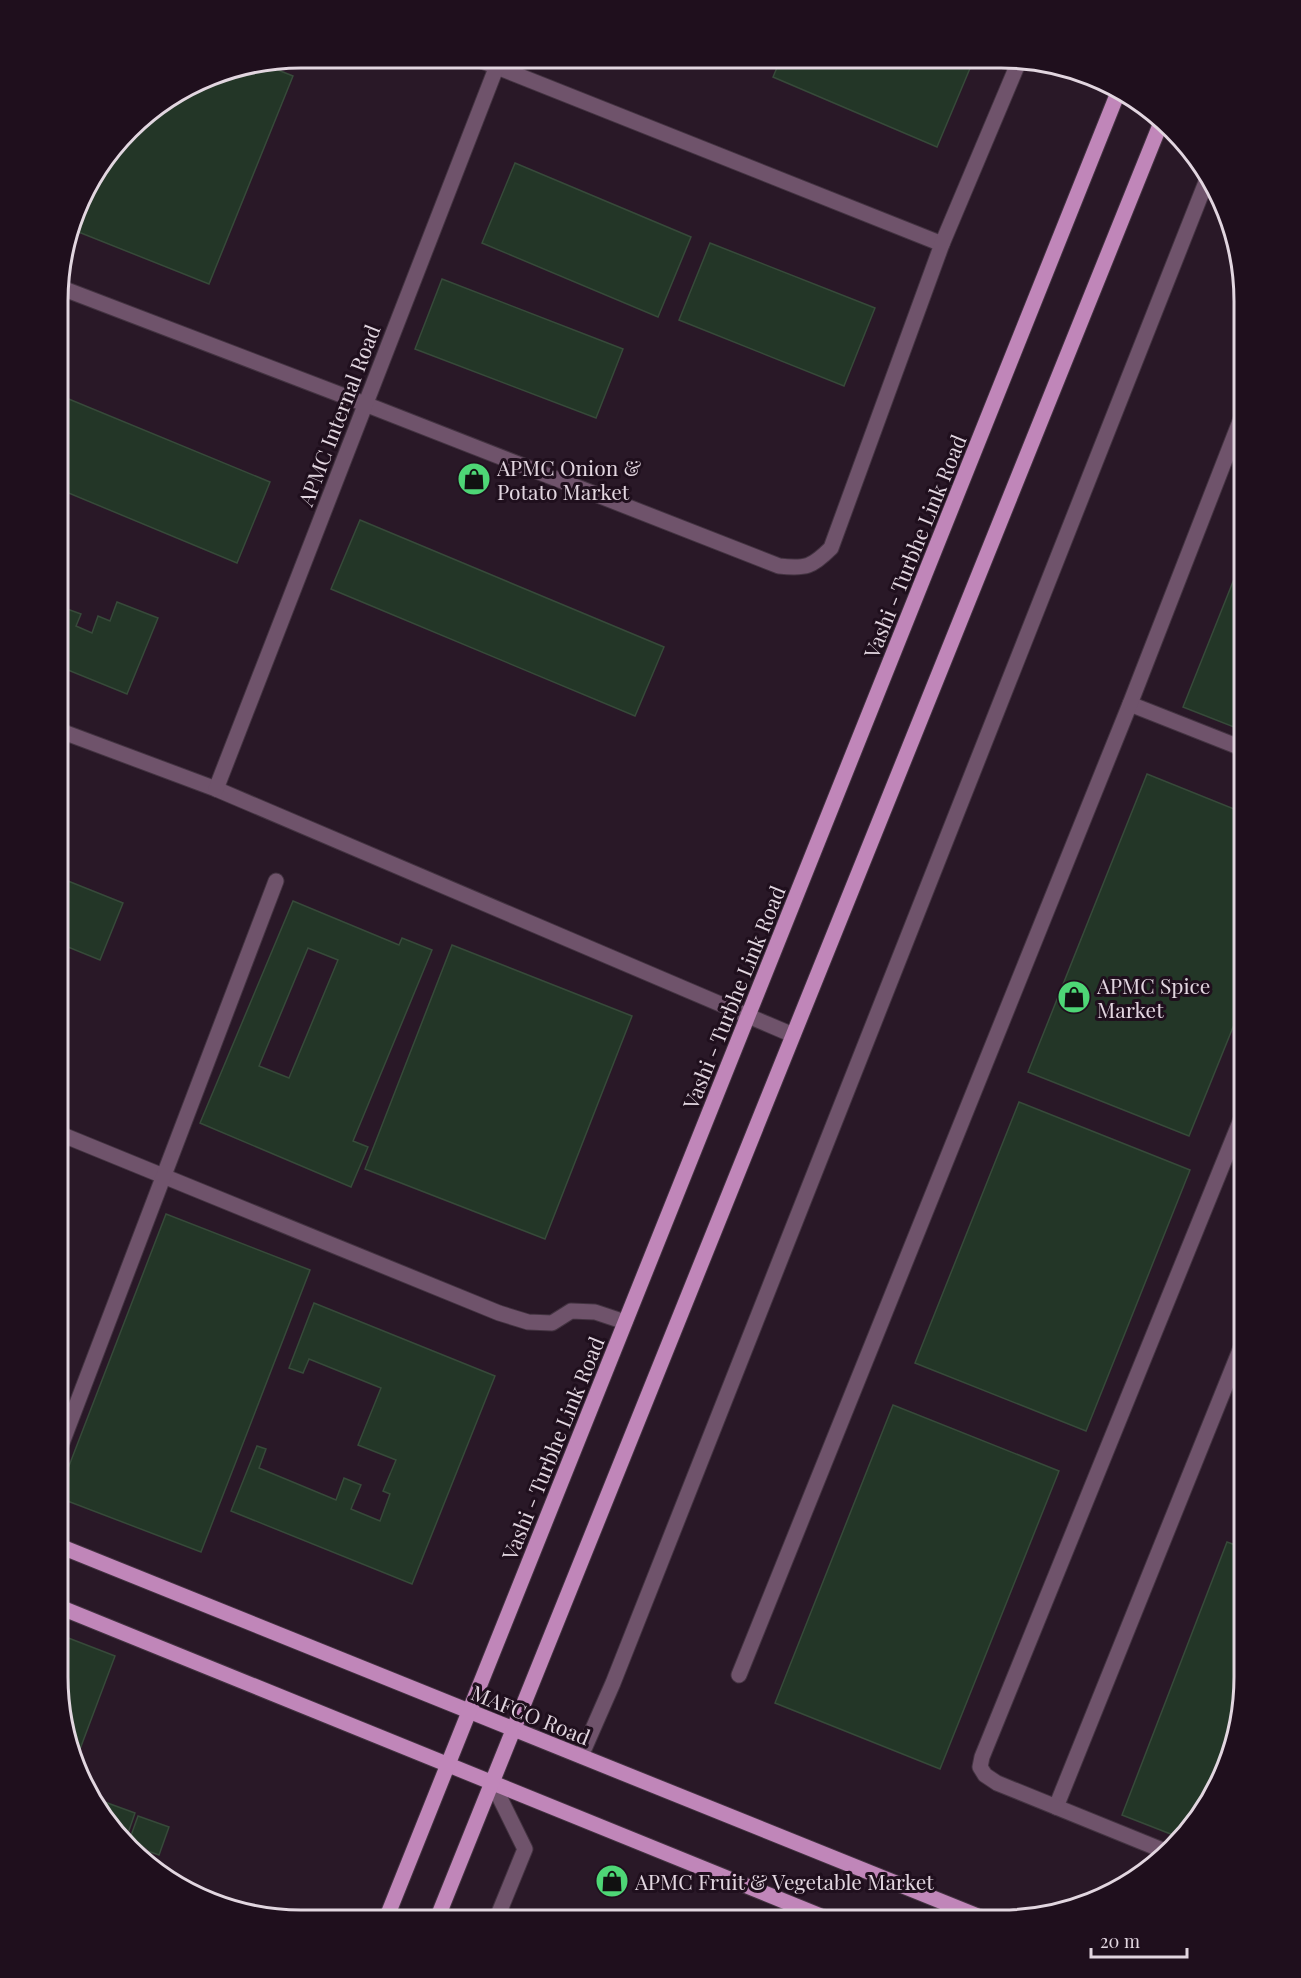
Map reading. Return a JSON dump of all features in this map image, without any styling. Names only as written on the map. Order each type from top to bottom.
[{"type":"main road","name":"Vashi - Turbhe Link Road","points":[[390,1910],[1116,98]]},
{"type":"main road","points":[[440,1910],[1158,129]]},
{"type":"main road","name":"MAFCO Road","points":[[68,1549],[963,1910]]},
{"type":"main road","points":[[68,1610],[805,1910]]},
{"type":"street","name":"APMC Internal Road","points":[[216,789],[496,68]]},
{"type":"street","points":[[510,68],[942,244]]},
{"type":"street","points":[[68,290],[779,566],[799,568],[817,562],[831,548],[942,244],[1016,68]]},
{"type":"street","points":[[581,1756],[617,1671],[1204,188]]},
{"type":"street","points":[[739,1675],[1130,704],[1234,437]]},
{"type":"street","points":[[1130,704],[1234,745]]},
{"type":"street","points":[[68,734],[216,789],[793,1035]]},
{"type":"street","points":[[68,1427],[276,881]]},
{"type":"street","points":[[68,1137],[499,1313],[528,1322],[552,1323],[572,1311],[595,1312],[625,1322]]},
{"type":"street","points":[[1158,1849],[997,1783],[985,1775],[980,1767],[982,1757],[1234,1137]]},
{"type":"street","points":[[1056,1807],[1234,1365]]},
{"type":"street","points":[[492,1782],[525,1849],[500,1910]]},
{"type":"building","points":[[777,68],[970,68],[937,147],[773,77]]},
{"type":"building","points":[[275,69],[293,76],[209,284],[78,232],[85,211],[107,171],[125,147],[147,125],[171,107],[211,85],[240,75]]},
{"type":"building","points":[[515,163],[691,237],[658,317],[482,243]]},
{"type":"building","points":[[710,243],[875,308],[844,386],[679,320]]},
{"type":"building","points":[[442,279],[623,349],[596,418],[415,349]]},
{"type":"building","points":[[68,399],[270,482],[237,563],[68,493]]},
{"type":"building","points":[[360,520],[664,647],[635,716],[331,589]]},
{"type":"building","points":[[1234,579],[1234,727],[1183,707]]},
{"type":"building","points":[[117,602],[158,618],[127,694],[68,670],[68,609],[81,614],[76,626],[92,633],[98,616],[110,621]]},
{"type":"building","points":[[1147,774],[1234,809],[1234,1025],[1189,1136],[1028,1072]]},
{"type":"building","points":[[68,881],[123,903],[100,960],[68,947]]},
{"type":"building","points":[[293,901],[399,945],[402,938],[432,950],[353,1141],[368,1147],[351,1187],[200,1123]],"holes":[[[308,948],[338,960],[289,1078],[259,1066]]]},
{"type":"building","points":[[452,945],[632,1016],[545,1239],[365,1169]]},
{"type":"building","points":[[1019,1102],[1190,1170],[1086,1431],[915,1363]]},
{"type":"building","points":[[166,1214],[310,1270],[201,1552],[68,1501],[68,1468]]},
{"type":"building","points":[[314,1303],[495,1376],[412,1584],[231,1511],[257,1446],[266,1449],[259,1468],[336,1500],[344,1478],[361,1485],[351,1509],[380,1521],[390,1494],[383,1491],[396,1460],[358,1445],[381,1388],[309,1359],[303,1373],[289,1368]]},
{"type":"building","points":[[893,1405],[1059,1471],[940,1769],[775,1703]]},
{"type":"building","points":[[1227,1542],[1234,1544],[1232,1708],[1226,1738],[1216,1767],[1194,1807],[1172,1835],[1122,1815]]},
{"type":"building","points":[[68,1638],[115,1656],[79,1750],[69,1708]]},
{"type":"building","points":[[104,1802],[135,1813],[128,1834]]},
{"type":"building","points":[[138,1816],[169,1827],[159,1855],[144,1850],[131,1837]]},
{"type":"place","name":"APMC Onion & Potato Market","points":[[474,479]]},
{"type":"place","name":"APMC Spice Market","points":[[1074,997]]},
{"type":"place","name":"APMC Fruit & Vegetable Market","points":[[612,1881]]}]
